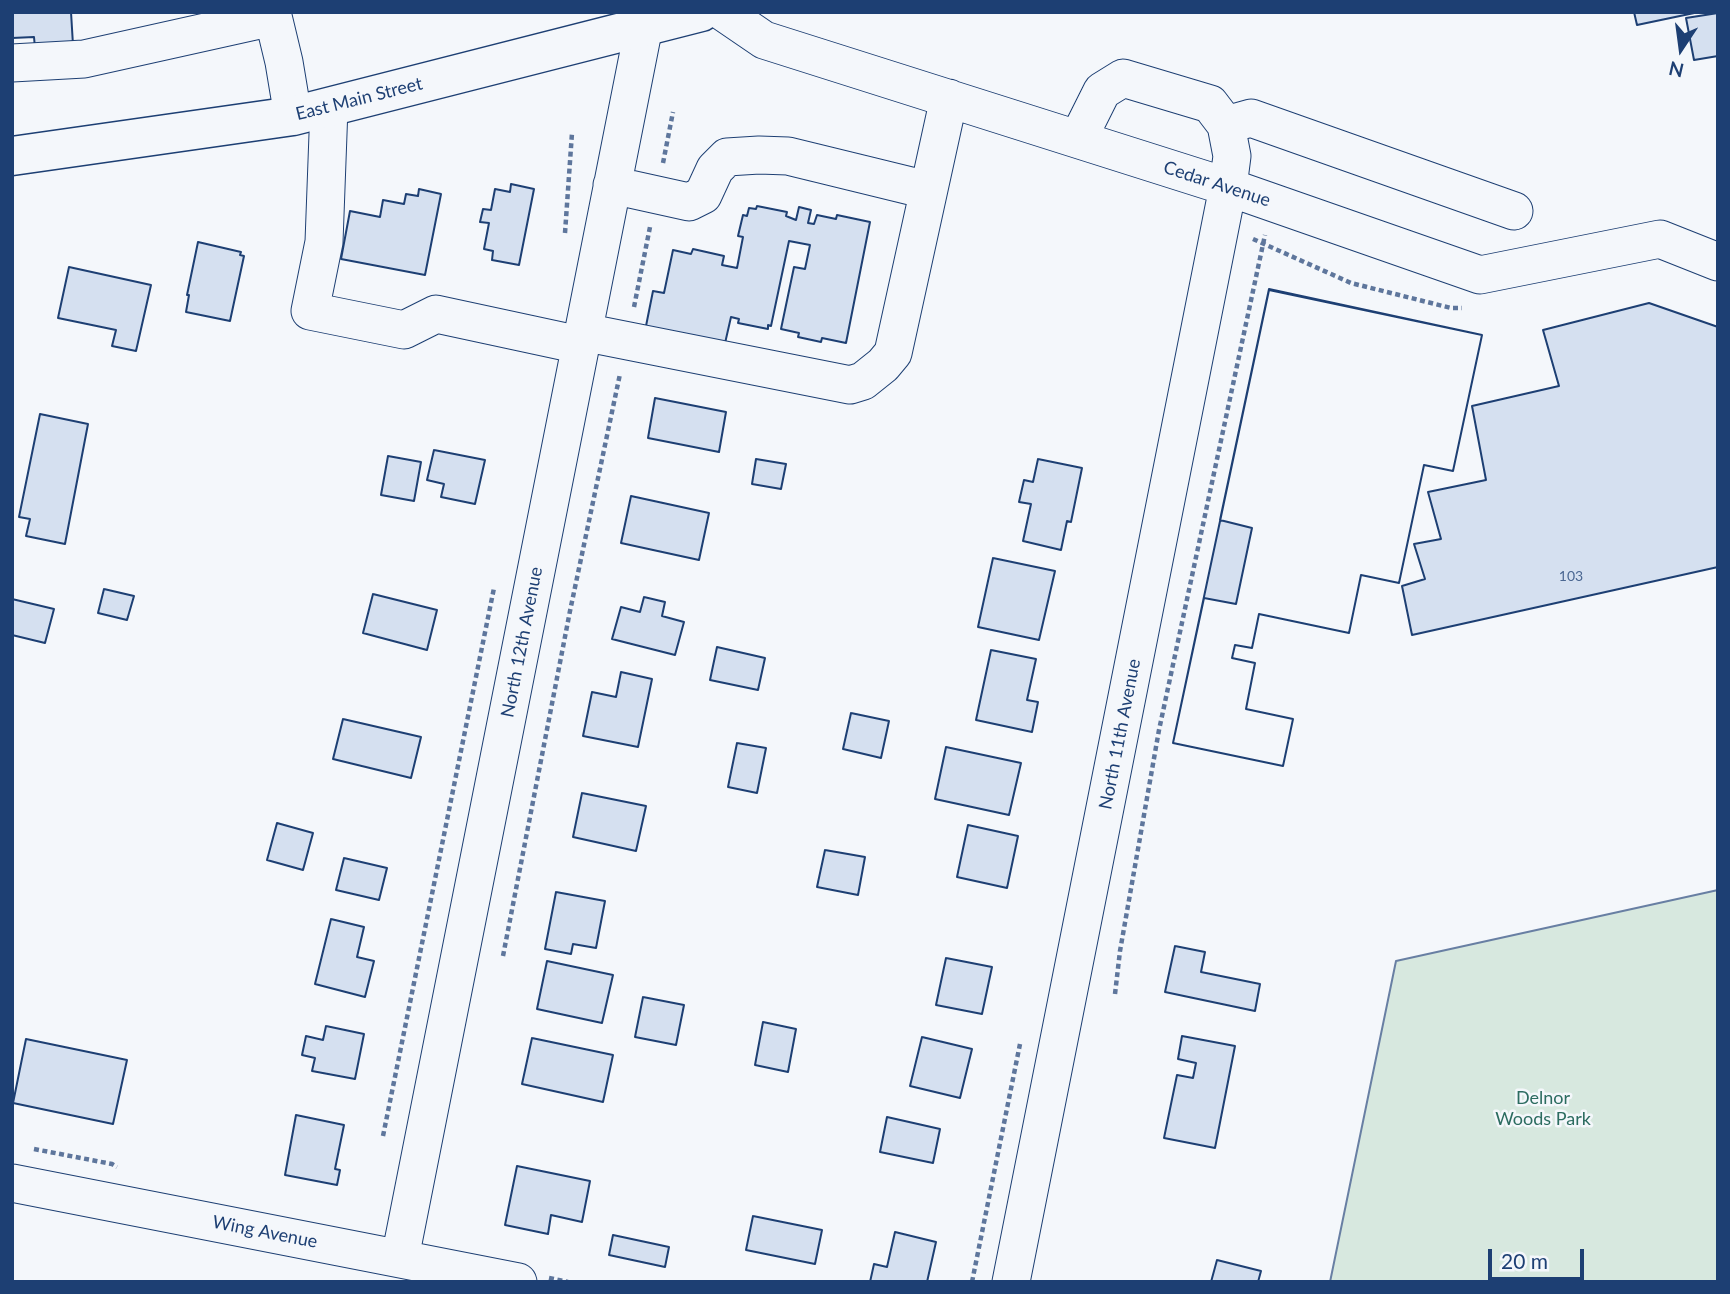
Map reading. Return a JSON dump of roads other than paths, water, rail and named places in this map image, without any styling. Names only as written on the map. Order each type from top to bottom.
[{"type":"main road","name":"East Main Street","points":[[12,156],[293,116],[701,12]]},
{"type":"street","name":"Cedar Avenue","points":[[723,12],[764,40],[1228,187],[1480,275],[1660,239],[1718,262]]},
{"type":"street","points":[[12,63],[84,59],[273,15],[293,116]]},
{"type":"street","name":"North 12th Avenue","points":[[400,1258],[644,26]]},
{"type":"street","points":[[1078,138],[1102,90],[1123,78],[1210,104],[1226,125],[1251,118],[1514,211]]},
{"type":"street","points":[[330,107],[324,242],[310,311],[404,330],[436,314],[582,339],[626,342],[850,385],[863,380],[883,365],[893,353],[948,98]]},
{"type":"street","name":"North 11th Avenue","points":[[1011,1282],[1228,187],[1232,156],[1226,125]]},
{"type":"street","points":[[612,185],[689,201],[703,195],[715,169],[727,157],[760,155],[788,156],[927,190]]},
{"type":"street","name":"Wing Avenue","points":[[12,1183],[518,1282]]},
{"type":"park label","name":"Delnor Woods Park","points":[[1543,1108]]}]
